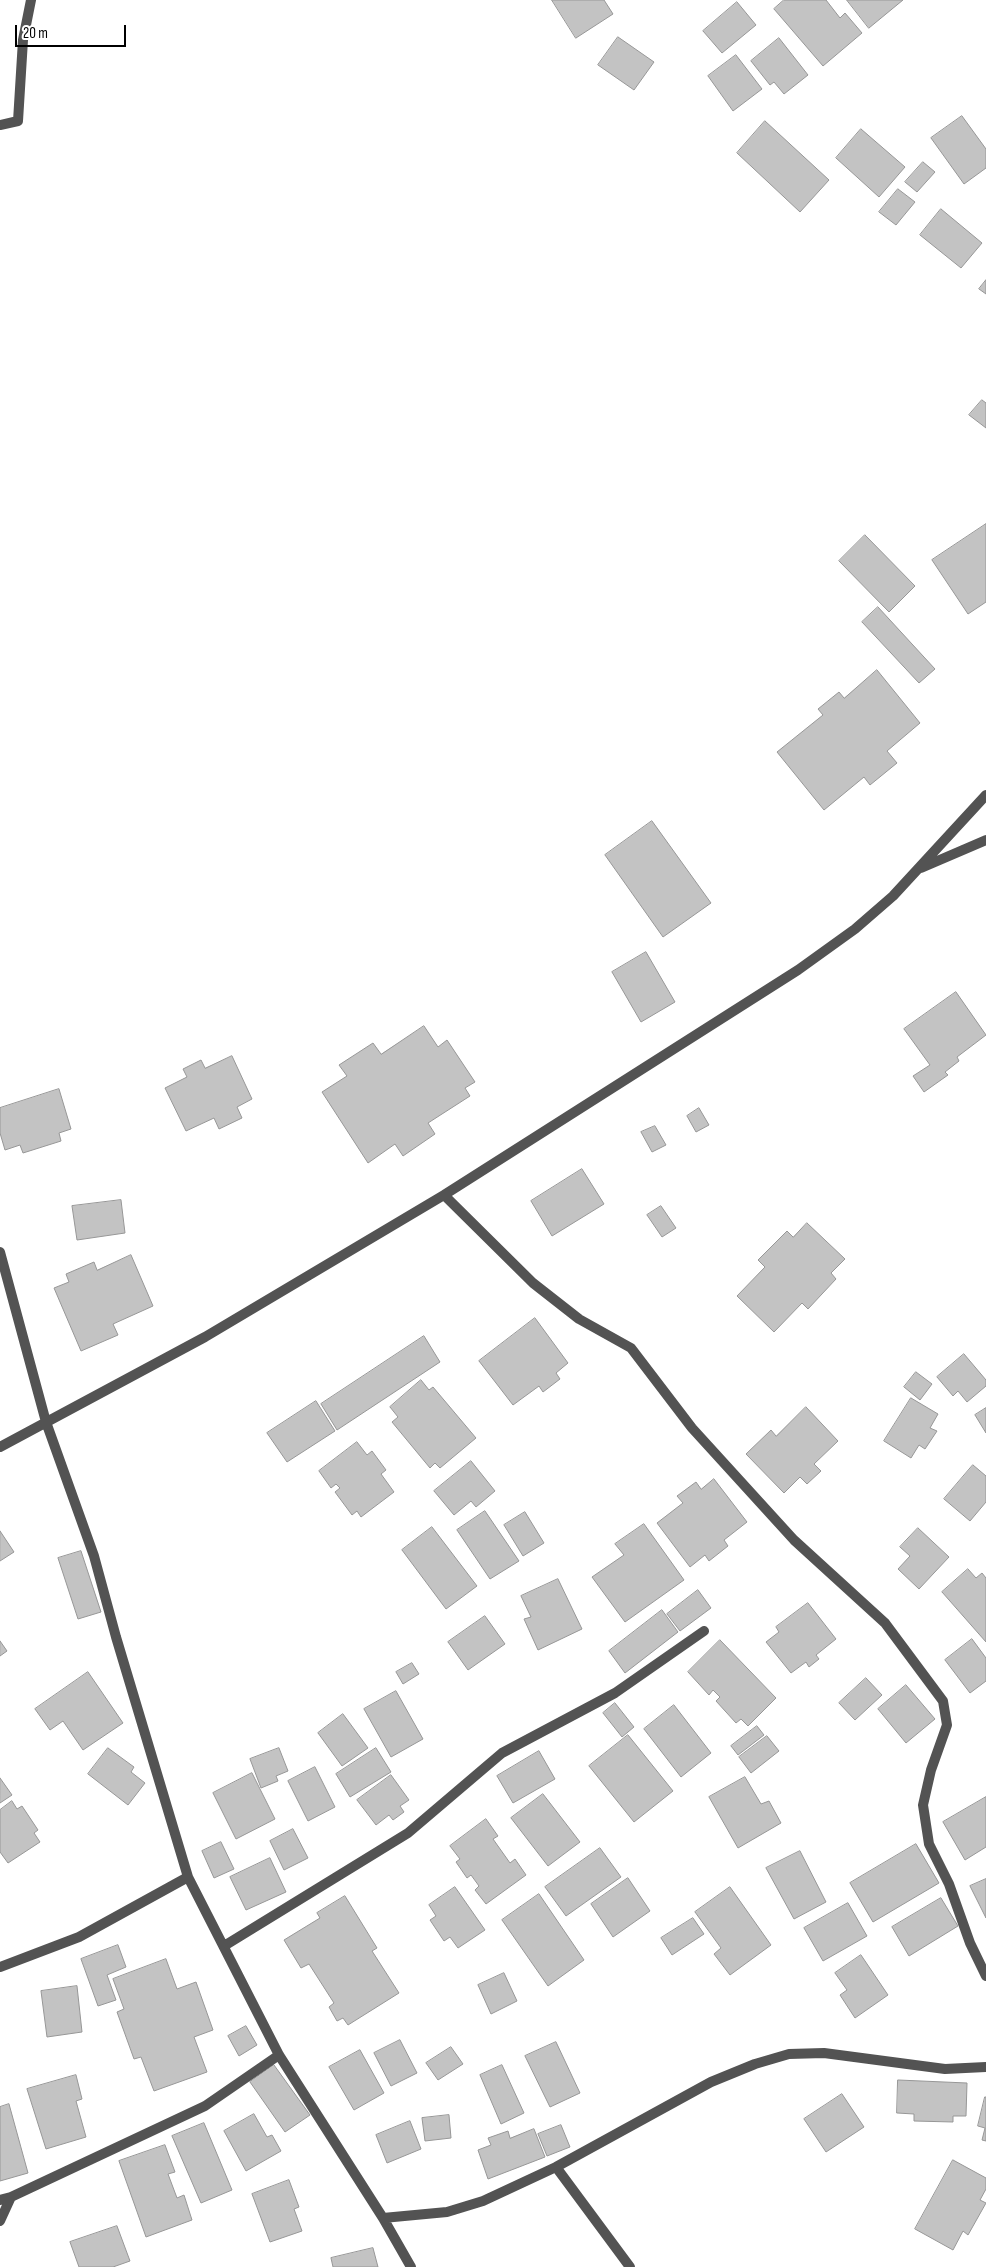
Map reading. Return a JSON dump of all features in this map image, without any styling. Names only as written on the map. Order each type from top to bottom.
[{"type":"street","points":[[0,126],[18,121],[24,40],[31,0]]},
{"type":"street","points":[[0,1447],[205,1337],[444,1195],[798,970],[855,929],[893,896],[986,795]]},
{"type":"street","points":[[918,870],[986,840]]},
{"type":"street","points":[[444,1195],[533,1283],[579,1319],[631,1348],[692,1428],[794,1540],[885,1623],[943,1701],[947,1725],[923,1805],[930,1844],[949,1884],[970,1943],[986,1976]]},
{"type":"street","points":[[0,1252],[46,1422],[94,1556],[116,1637],[188,1877],[279,2056],[383,2218],[411,2267]]},
{"type":"street","points":[[224,1946],[408,1833],[502,1753],[616,1693],[704,1631]]},
{"type":"street","points":[[0,1967],[79,1937],[188,1877]]},
{"type":"street","points":[[383,2218],[447,2212],[483,2202],[556,2167],[711,2082],[755,2064],[789,2054],[824,2053],[945,2069],[986,2067]]},
{"type":"street","points":[[0,2200],[11,2197],[205,2106],[279,2056]]},
{"type":"street","points":[[556,2167],[630,2267]]},
{"type":"street","points":[[0,2221],[11,2197]]},
{"type":"building","points":[[552,0],[604,0],[613,14],[576,38]]},
{"type":"building","points":[[784,0],[826,0],[840,18],[845,13],[862,33],[823,66],[774,9]]},
{"type":"building","points":[[847,0],[903,0],[869,28]]},
{"type":"building","points":[[737,2],[756,25],[722,53],[703,31]]},
{"type":"building","points":[[618,37],[654,62],[634,90],[598,65]]},
{"type":"building","points":[[779,38],[808,75],[784,94],[774,82],[770,85],[751,61]]},
{"type":"building","points":[[736,55],[762,89],[733,111],[708,76]]},
{"type":"building","points":[[962,116],[986,149],[986,168],[964,184],[931,138]]},
{"type":"building","points":[[765,121],[829,180],[800,212],[737,153]]},
{"type":"building","points":[[861,129],[905,167],[879,197],[836,158]]},
{"type":"building","points":[[923,162],[935,172],[917,192],[905,182]]},
{"type":"building","points":[[898,189],[915,202],[896,225],[879,212]]},
{"type":"building","points":[[941,209],[982,243],[961,268],[920,235]]},
{"type":"building","points":[[986,280],[986,294],[979,289]]},
{"type":"building","points":[[982,400],[986,403],[986,428],[969,415]]},
{"type":"building","points":[[986,524],[986,602],[968,614],[932,560]]},
{"type":"building","points":[[865,535],[915,586],[889,612],[839,561]]},
{"type":"building","points":[[878,607],[935,669],[919,683],[862,622]]},
{"type":"building","points":[[877,670],[920,723],[887,751],[897,763],[870,785],[864,777],[824,810],[777,752],[823,715],[818,709],[839,692],[844,698]]},
{"type":"building","points":[[652,821],[711,903],[663,937],[605,855]]},
{"type":"building","points":[[646,952],[675,1002],[641,1022],[612,972]]},
{"type":"building","points":[[956,992],[986,1035],[957,1057],[959,1061],[945,1072],[948,1075],[924,1092],[913,1076],[930,1065],[904,1029]]},
{"type":"building","points":[[424,1026],[438,1047],[447,1040],[475,1082],[465,1088],[470,1096],[428,1123],[435,1134],[403,1156],[395,1144],[368,1163],[322,1092],[347,1076],[339,1065],[373,1043],[381,1054]]},
{"type":"building","points":[[232,1056],[252,1099],[237,1107],[242,1118],[219,1129],[214,1118],[186,1131],[165,1088],[187,1077],[183,1069],[201,1060],[205,1068]]},
{"type":"building","points":[[59,1089],[71,1129],[59,1133],[61,1141],[23,1153],[20,1145],[5,1150],[0,1133],[0,1108]]},
{"type":"building","points":[[699,1108],[709,1125],[696,1132],[687,1116]]},
{"type":"building","points":[[655,1126],[666,1145],[652,1152],[641,1132]]},
{"type":"building","points":[[582,1169],[604,1204],[552,1236],[531,1201]]},
{"type":"building","points":[[121,1200],[125,1233],[77,1240],[72,1206]]},
{"type":"building","points":[[661,1206],[676,1228],[662,1237],[647,1215]]},
{"type":"building","points":[[807,1223],[845,1259],[831,1273],[836,1279],[808,1309],[802,1303],[774,1332],[737,1296],[765,1267],[758,1260],[787,1231],[793,1237]]},
{"type":"building","points":[[131,1255],[153,1306],[113,1324],[118,1335],[81,1351],[54,1288],[69,1282],[66,1274],[94,1262],[97,1270]]},
{"type":"building","points":[[535,1318],[568,1363],[556,1373],[560,1379],[543,1392],[539,1386],[513,1405],[479,1361]]},
{"type":"building","points":[[424,1336],[440,1362],[337,1430],[321,1404]]},
{"type":"building","points":[[964,1354],[986,1380],[986,1386],[967,1402],[958,1391],[953,1396],[937,1377]]},
{"type":"building","points":[[916,1372],[932,1384],[920,1400],[904,1387]]},
{"type":"building","points":[[421,1380],[429,1390],[433,1387],[476,1438],[440,1468],[435,1463],[430,1468],[392,1422],[398,1417],[390,1407]]},
{"type":"building","points":[[911,1398],[938,1414],[930,1428],[937,1431],[925,1449],[919,1445],[911,1458],[884,1441]]},
{"type":"building","points":[[316,1401],[335,1431],[287,1462],[267,1433]]},
{"type":"building","points":[[806,1407],[838,1441],[814,1464],[821,1471],[807,1484],[800,1477],[784,1493],[746,1454],[771,1430],[776,1436]]},
{"type":"building","points":[[986,1408],[986,1433],[975,1415]]},
{"type":"building","points":[[357,1442],[367,1455],[372,1451],[386,1470],[381,1474],[394,1492],[361,1517],[357,1511],[352,1515],[335,1492],[340,1488],[336,1484],[331,1488],[319,1471]]},
{"type":"building","points":[[471,1461],[495,1491],[476,1507],[471,1501],[454,1515],[434,1491]]},
{"type":"building","points":[[973,1465],[986,1476],[986,1502],[970,1521],[944,1499]]},
{"type":"building","points":[[714,1479],[747,1522],[724,1540],[728,1546],[709,1561],[705,1555],[690,1567],[657,1523],[683,1503],[677,1496],[696,1482],[701,1489]]},
{"type":"building","points":[[485,1511],[519,1561],[490,1579],[457,1530]]},
{"type":"building","points":[[525,1512],[544,1543],[523,1556],[504,1525]]},
{"type":"building","points":[[644,1524],[684,1580],[625,1622],[592,1577],[624,1555],[615,1544]]},
{"type":"building","points":[[432,1527],[477,1586],[446,1609],[402,1550]]},
{"type":"building","points":[[918,1528],[949,1557],[919,1589],[898,1569],[910,1556],[900,1547]]},
{"type":"building","points":[[0,1531],[14,1552],[0,1561]]},
{"type":"building","points":[[81,1551],[101,1612],[78,1619],[58,1558]]},
{"type":"building","points":[[968,1569],[976,1578],[982,1573],[986,1578],[986,1642],[942,1592]]},
{"type":"building","points":[[558,1579],[582,1629],[538,1650],[524,1619],[531,1617],[521,1596]]},
{"type":"building","points":[[698,1590],[711,1608],[680,1631],[667,1614]]},
{"type":"building","points":[[808,1603],[836,1639],[816,1655],[819,1659],[809,1667],[806,1662],[791,1673],[766,1642],[779,1632],[776,1627]]},
{"type":"building","points":[[662,1610],[678,1632],[625,1673],[609,1651]]},
{"type":"building","points":[[485,1616],[505,1644],[468,1670],[448,1642]]},
{"type":"building","points":[[972,1639],[986,1658],[986,1681],[970,1693],[945,1660]]},
{"type":"building","points":[[720,1640],[776,1698],[748,1726],[741,1719],[736,1723],[716,1701],[720,1697],[713,1690],[709,1695],[688,1672]]},
{"type":"building","points":[[0,1641],[7,1651],[0,1656]]},
{"type":"building","points":[[412,1663],[419,1674],[403,1684],[396,1672]]},
{"type":"building","points":[[88,1672],[123,1723],[83,1750],[63,1721],[50,1730],[35,1709]]},
{"type":"building","points":[[866,1678],[882,1695],[855,1720],[839,1703]]},
{"type":"building","points":[[906,1685],[935,1719],[906,1743],[878,1709]]},
{"type":"building","points":[[396,1691],[423,1739],[391,1757],[364,1709]]},
{"type":"building","points":[[615,1703],[634,1727],[622,1737],[603,1713]]},
{"type":"building","points":[[674,1705],[711,1753],[681,1777],[644,1729]]},
{"type":"building","points":[[343,1714],[368,1748],[342,1766],[318,1733]]},
{"type":"building","points":[[757,1726],[764,1735],[738,1755],[731,1746]]},
{"type":"building","points":[[628,1735],[673,1791],[634,1822],[589,1766]]},
{"type":"building","points":[[767,1736],[779,1751],[751,1773],[739,1757]]},
{"type":"building","points":[[108,1748],[134,1767],[131,1772],[145,1783],[128,1805],[88,1774]]},
{"type":"building","points":[[279,1748],[288,1771],[276,1776],[278,1781],[261,1788],[250,1759]]},
{"type":"building","points":[[376,1748],[391,1772],[350,1797],[336,1774]]},
{"type":"building","points":[[539,1751],[555,1779],[513,1803],[497,1776]]},
{"type":"building","points":[[315,1767],[335,1807],[308,1821],[288,1781]]},
{"type":"building","points":[[252,1773],[275,1819],[236,1839],[213,1793]]},
{"type":"building","points":[[391,1775],[409,1800],[400,1806],[404,1812],[393,1820],[389,1815],[376,1825],[357,1800]]},
{"type":"building","points":[[745,1777],[761,1804],[769,1801],[781,1823],[738,1848],[709,1797]]},
{"type":"building","points":[[0,1778],[12,1795],[0,1803]]},
{"type":"building","points":[[543,1794],[580,1842],[548,1866],[511,1818]]},
{"type":"building","points":[[986,1797],[986,1847],[965,1860],[943,1822]]},
{"type":"building","points":[[12,1801],[17,1809],[22,1806],[38,1830],[34,1833],[40,1842],[8,1863],[0,1852],[0,1810]]},
{"type":"building","points":[[486,1819],[498,1836],[493,1839],[510,1863],[515,1859],[526,1875],[486,1904],[475,1890],[479,1886],[471,1875],[467,1878],[456,1862],[460,1859],[450,1846]]},
{"type":"building","points":[[293,1829],[308,1858],[284,1870],[270,1841]]},
{"type":"building","points":[[221,1842],[234,1869],[214,1878],[202,1851]]},
{"type":"building","points":[[916,1844],[939,1883],[873,1922],[850,1883]]},
{"type":"building","points":[[600,1848],[621,1877],[566,1916],[545,1887]]},
{"type":"building","points":[[800,1851],[826,1902],[794,1919],[766,1868]]},
{"type":"building","points":[[270,1858],[286,1892],[246,1910],[230,1877]]},
{"type":"building","points":[[628,1878],[650,1911],[613,1937],[591,1904]]},
{"type":"building","points":[[986,1879],[986,1918],[970,1886]]},
{"type":"building","points":[[455,1887],[485,1930],[458,1948],[450,1937],[444,1941],[430,1920],[436,1916],[429,1905]]},
{"type":"building","points":[[730,1887],[771,1945],[730,1975],[714,1954],[721,1948],[695,1912]]},
{"type":"building","points":[[539,1894],[584,1960],[548,1986],[502,1920]]},
{"type":"building","points":[[345,1896],[377,1948],[372,1951],[399,1993],[348,2025],[343,2018],[337,2021],[329,2007],[334,2003],[309,1964],[301,1968],[284,1940],[320,1918],[317,1913]]},
{"type":"building","points":[[941,1898],[958,1926],[909,1956],[892,1927]]},
{"type":"building","points":[[848,1903],[867,1936],[823,1961],[804,1928]]},
{"type":"building","points":[[693,1918],[704,1934],[672,1955],[661,1938]]},
{"type":"building","points":[[118,1945],[126,1967],[107,1975],[116,2000],[98,2006],[81,1959]]},
{"type":"building","points":[[861,1955],[888,1995],[855,2018],[840,1995],[847,1990],[835,1973]]},
{"type":"building","points":[[166,1959],[177,1989],[196,1982],[213,2030],[194,2037],[207,2072],[154,2091],[141,2057],[134,2059],[117,2012],[124,2009],[113,1979]]},
{"type":"building","points":[[504,1973],[517,2001],[491,2014],[478,1985]]},
{"type":"building","points":[[77,1986],[82,2032],[47,2037],[41,1991]]},
{"type":"building","points":[[246,2026],[257,2045],[239,2056],[228,2036]]},
{"type":"building","points":[[400,2040],[417,2073],[391,2086],[374,2053]]},
{"type":"building","points":[[556,2042],[580,2093],[550,2107],[525,2056]]},
{"type":"building","points":[[451,2047],[463,2064],[438,2080],[426,2063]]},
{"type":"building","points":[[360,2050],[384,2093],[354,2110],[329,2067]]},
{"type":"building","points":[[274,2065],[310,2115],[285,2132],[250,2082]]},
{"type":"building","points":[[502,2065],[524,2113],[501,2124],[480,2075]]},
{"type":"building","points":[[76,2075],[82,2099],[76,2101],[86,2137],[46,2149],[27,2089]]},
{"type":"building","points":[[898,2080],[967,2083],[966,2116],[953,2116],[953,2122],[914,2121],[914,2114],[897,2113]]},
{"type":"building","points":[[842,2094],[864,2127],[826,2152],[804,2119]]},
{"type":"building","points":[[985,2097],[986,2141],[982,2140],[985,2128],[978,2126]]},
{"type":"building","points":[[9,2104],[28,2173],[0,2181],[0,2107]]},
{"type":"building","points":[[254,2114],[267,2137],[272,2135],[281,2151],[246,2171],[224,2131]]},
{"type":"building","points":[[449,2115],[451,2138],[425,2141],[422,2118]]},
{"type":"building","points":[[410,2121],[421,2149],[387,2163],[376,2135]]},
{"type":"building","points":[[204,2123],[232,2190],[201,2203],[172,2136]]},
{"type":"building","points":[[561,2125],[570,2147],[547,2156],[538,2134]]},
{"type":"building","points":[[534,2129],[545,2157],[488,2179],[478,2150],[491,2145],[488,2138],[508,2131],[510,2138]]},
{"type":"building","points":[[165,2145],[175,2172],[168,2174],[177,2198],[184,2195],[192,2220],[146,2237],[119,2161]]},
{"type":"building","points":[[953,2160],[986,2178],[986,2189],[980,2200],[986,2203],[968,2235],[963,2231],[953,2250],[915,2229]]},
{"type":"building","points":[[289,2180],[299,2207],[294,2209],[302,2231],[270,2242],[252,2194]]},
{"type":"building","points":[[117,2226],[130,2261],[113,2267],[79,2267],[70,2242]]},
{"type":"building","points":[[373,2248],[378,2267],[333,2267],[331,2258]]}]
